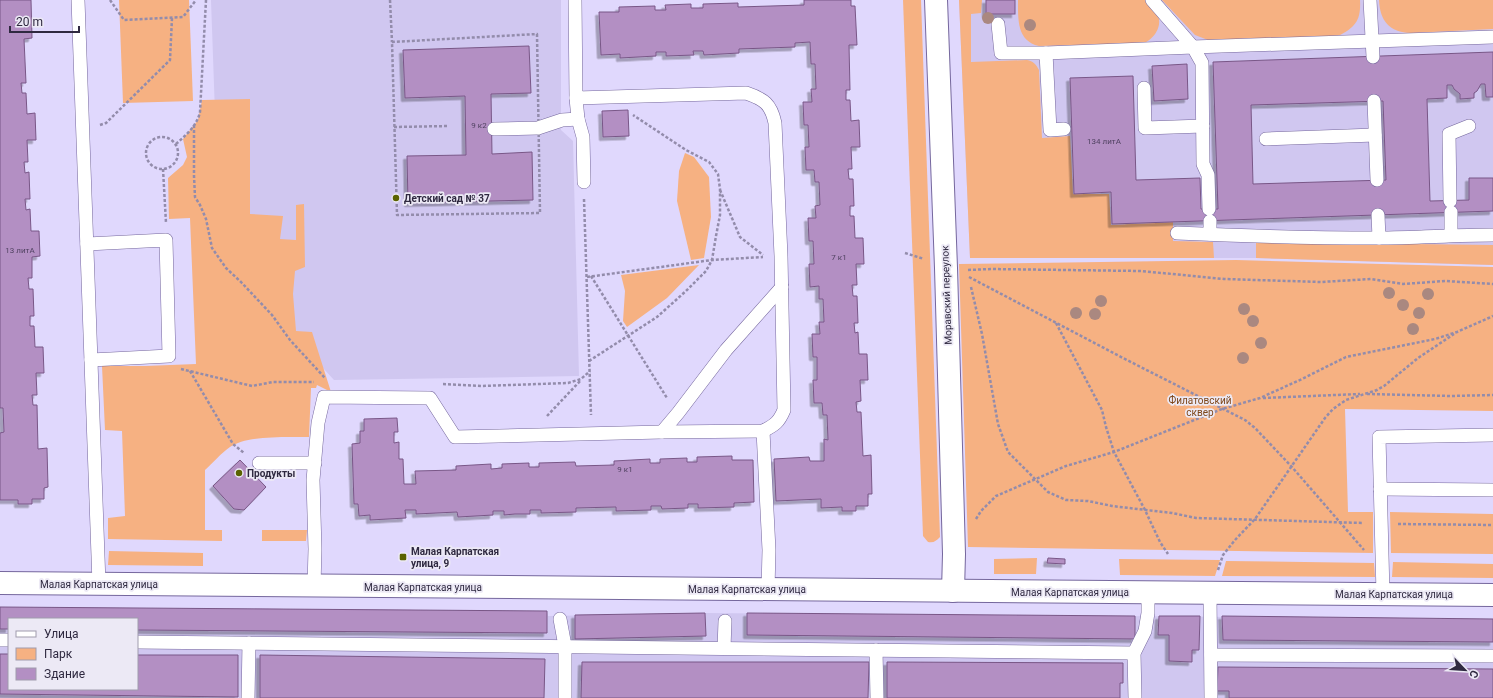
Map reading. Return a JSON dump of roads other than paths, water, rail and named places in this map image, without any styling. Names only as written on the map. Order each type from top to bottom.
[{"type":"street","name":"Моравский переулок","points":[[936,0],[952,269],[953,591]]},
{"type":"street","name":"Малая Карпатская улица","points":[[0,583],[1493,595]]},
{"type":"lane","points":[[78,0],[99,584]]},
{"type":"lane","points":[[575,0],[576,98],[578,118],[583,137],[584,182]]},
{"type":"lane","points":[[1152,0],[1193,47],[1202,63],[1203,164],[1208,175],[1210,234]]},
{"type":"lane","points":[[1370,0],[1373,56]]},
{"type":"lane","points":[[998,24],[1001,53],[1046,53],[1493,37]]},
{"type":"lane","points":[[1046,53],[1050,130],[1064,129]]},
{"type":"lane","points":[[1144,88],[1145,128],[1202,126]]},
{"type":"lane","points":[[314,586],[315,549],[313,480],[318,423],[324,397],[430,398],[455,437],[763,431],[781,420],[784,410],[782,287],[775,123],[773,112],[768,104],[757,97],[746,93],[576,98]]},
{"type":"lane","points":[[1374,101],[1377,180]]},
{"type":"lane","points":[[494,129],[538,128],[562,120],[578,118]]},
{"type":"lane","points":[[1451,235],[1449,134],[1469,126]]},
{"type":"lane","points":[[1266,139],[1375,136]]},
{"type":"lane","points":[[1378,215],[1379,238]]},
{"type":"lane","points":[[1177,233],[1379,238],[1493,235]]},
{"type":"lane","points":[[87,244],[166,240],[169,356],[91,360]]},
{"type":"lane","points":[[662,432],[726,350],[782,287]]},
{"type":"lane","points":[[763,431],[769,550],[768,589]]},
{"type":"lane","points":[[1383,594],[1379,437],[1493,435]]},
{"type":"lane","points":[[259,463],[315,462]]},
{"type":"lane","points":[[1380,489],[1493,490]]},
{"type":"lane","points":[[1135,698],[1134,652],[1145,631],[1148,613],[1148,592]]},
{"type":"lane","points":[[1210,593],[1211,698]]},
{"type":"lane","points":[[560,619],[565,646],[565,698]]},
{"type":"lane","points":[[724,621],[724,648]]},
{"type":"lane","points":[[138,642],[1134,652]]},
{"type":"lane","points":[[248,698],[249,643]]},
{"type":"lane","points":[[876,650],[876,698]]},
{"type":"lane","points":[[1211,655],[1493,656]]},
{"type":"place","name":"Детский сад № 37","points":[[396,198]]},
{"type":"place","name":"Продукты","points":[[239,473]]},
{"type":"place","name":"Малая Карпатская улица, 9","points":[[403,557]]},
{"type":"park label","name":"Филатовский сквер","points":[[1200,406]]}]
